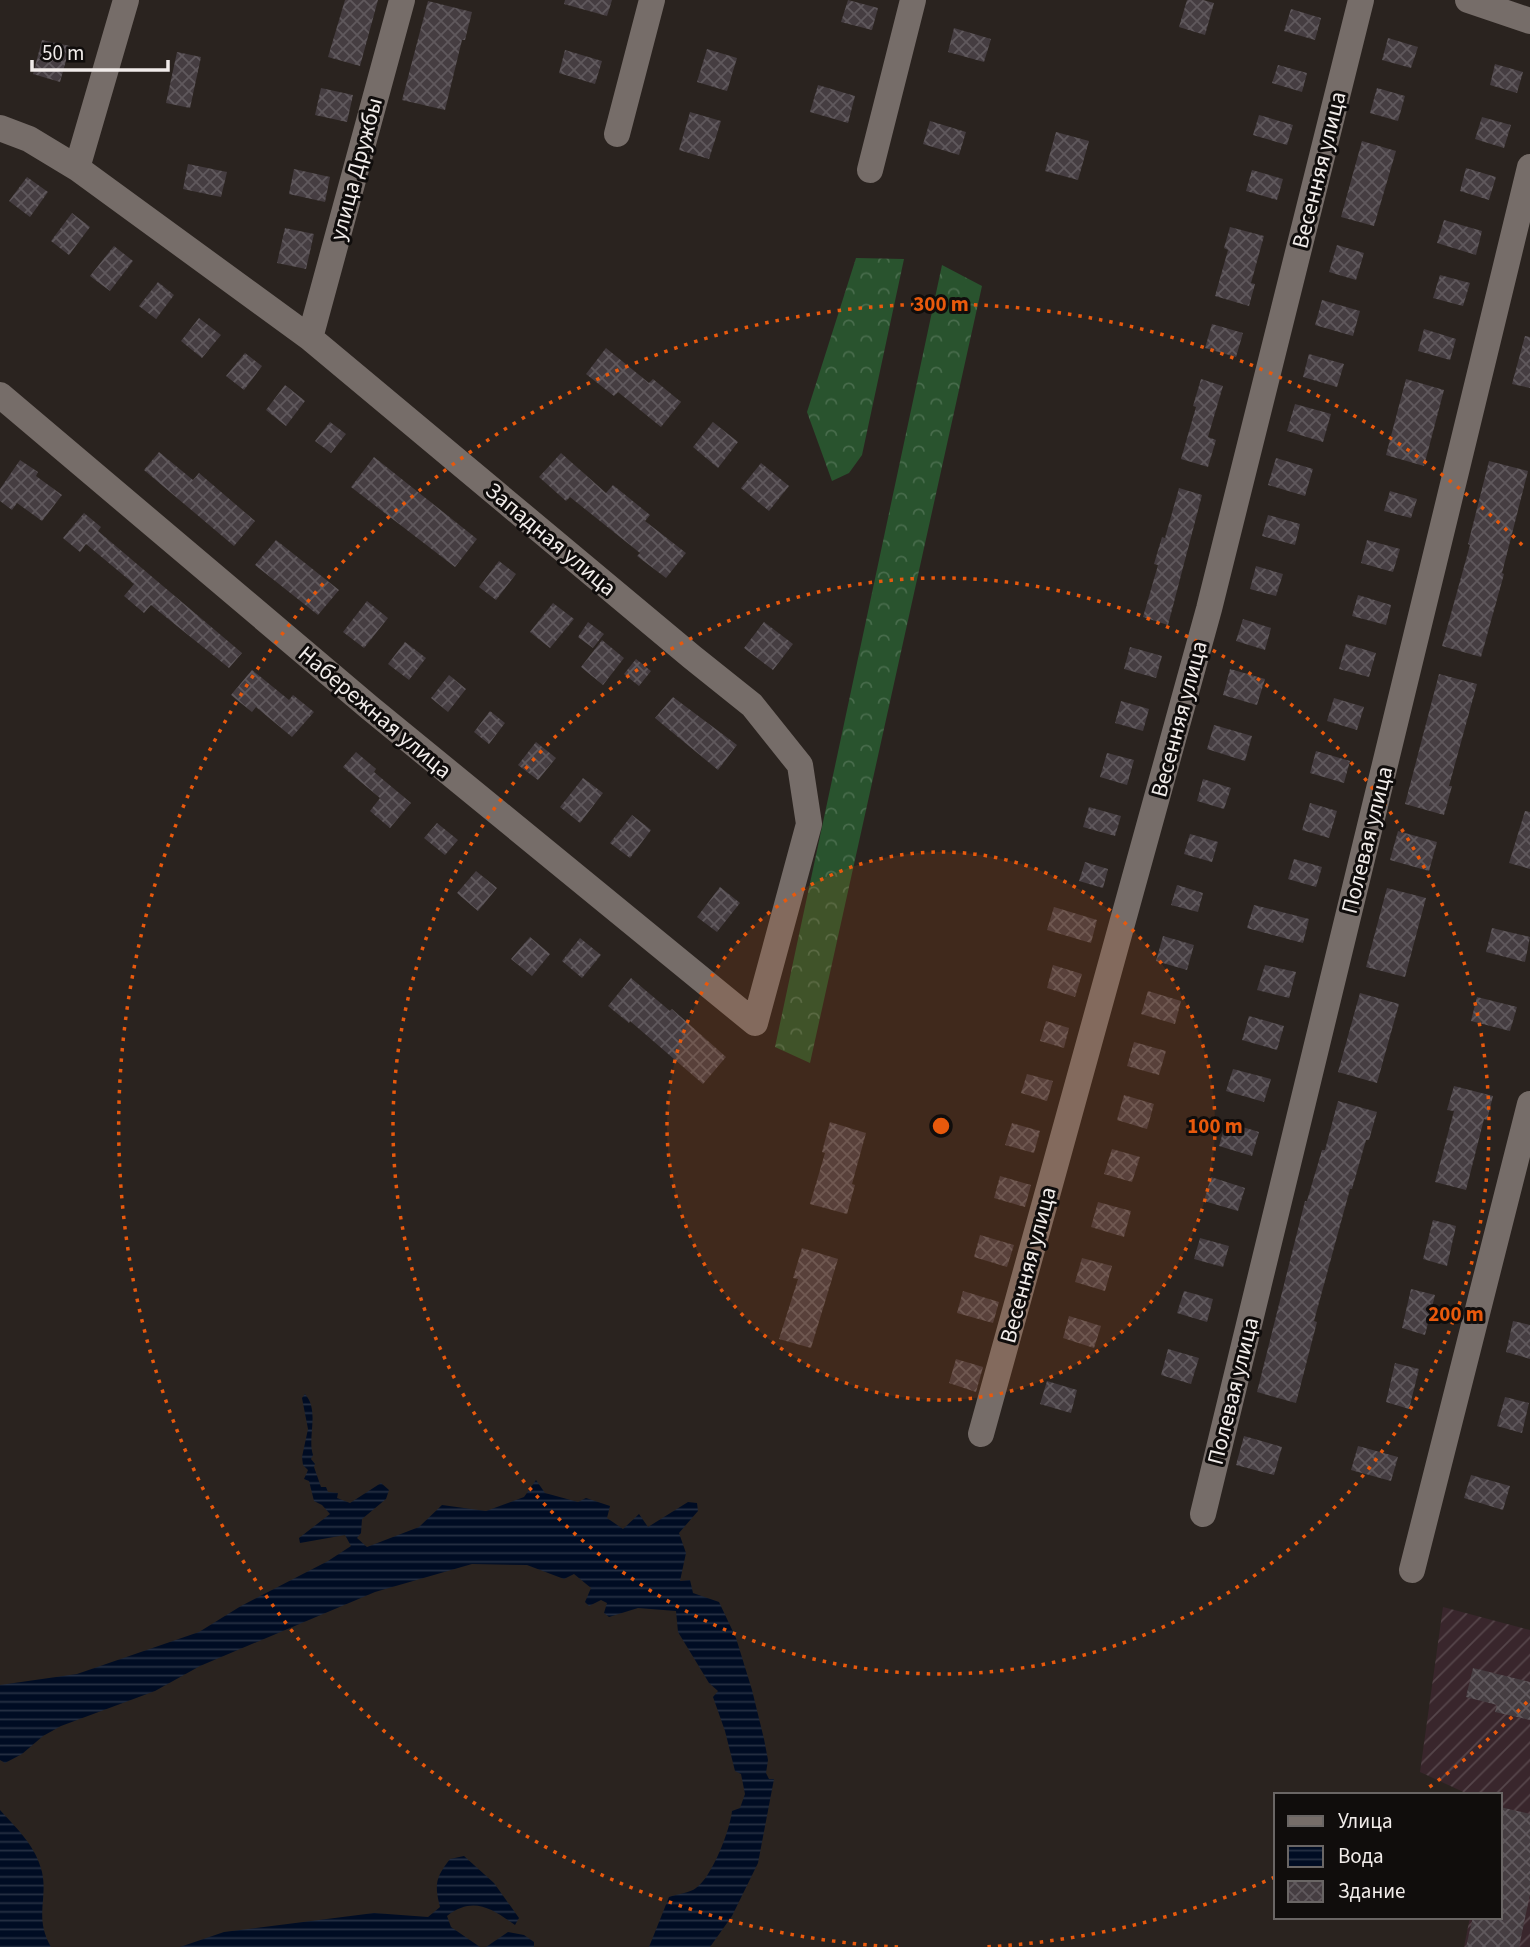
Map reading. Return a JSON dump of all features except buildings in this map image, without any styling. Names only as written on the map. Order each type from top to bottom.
[{"type":"street","points":[[77,168],[126,0]]},
{"type":"street","name":"улица Дружбы","points":[[310,338],[402,0]]},
{"type":"street","points":[[617,134],[652,0]]},
{"type":"street","points":[[870,170],[913,0]]},
{"type":"street","name":"Весенняя улица","points":[[981,1434],[1209,609],[1361,0]]},
{"type":"street","points":[[1468,0],[1530,21]]},
{"type":"street","name":"Западная улица","points":[[0,128],[29,139],[77,168],[310,338],[752,705],[800,765],[809,824],[755,1023]]},
{"type":"street","name":"Полевая улица","points":[[1203,1514],[1530,167]]},
{"type":"street","name":"Набережная улица","points":[[0,396],[370,708],[755,1023]]},
{"type":"street","points":[[1412,1570],[1530,1104]]},
{"type":"shaded area","points":[[1443,1607],[1530,1630],[1530,1947],[1464,1947],[1470,1919],[1502,1919],[1502,1793],[1466,1793],[1420,1772]]},
{"type":"green space","points":[[856,258],[904,259],[862,455],[849,473],[832,481],[807,412]]},
{"type":"green space","points":[[942,265],[982,286],[810,1063],[775,1047]]},
{"type":"water","points":[[305,1394],[313,1416],[311,1459],[321,1487],[326,1487],[328,1492],[338,1493],[337,1498],[350,1503],[381,1483],[389,1490],[386,1499],[362,1519],[361,1533],[357,1538],[367,1547],[419,1527],[442,1505],[486,1511],[524,1497],[536,1480],[545,1493],[578,1502],[586,1498],[610,1506],[607,1518],[623,1529],[639,1514],[648,1527],[688,1502],[697,1503],[698,1511],[679,1533],[686,1553],[680,1581],[690,1580],[693,1593],[719,1602],[736,1638],[752,1690],[768,1760],[766,1773],[769,1779],[774,1779],[758,1863],[732,1916],[710,1947],[649,1947],[669,1897],[693,1890],[708,1874],[724,1841],[732,1811],[740,1808],[745,1794],[741,1774],[735,1771],[713,1697],[718,1691],[709,1683],[678,1632],[676,1611],[638,1608],[609,1617],[604,1613],[607,1603],[601,1600],[589,1606],[585,1602],[591,1588],[574,1574],[564,1579],[527,1565],[472,1564],[375,1592],[200,1666],[155,1691],[61,1726],[43,1736],[22,1754],[5,1763],[0,1760],[0,1685],[77,1674],[199,1632],[351,1546],[345,1535],[300,1543],[299,1538],[330,1514],[314,1501],[309,1481],[304,1479],[308,1470],[303,1465],[302,1457],[308,1429],[302,1398]]},
{"type":"water","points":[[0,1810],[25,1838],[39,1863],[43,1882],[43,1926],[51,1947],[0,1947]]},
{"type":"water","points":[[464,1856],[494,1883],[519,1918],[515,1925],[490,1909],[474,1906],[456,1910],[447,1916],[451,1927],[480,1947],[180,1947],[224,1932],[374,1913],[428,1917],[440,1907],[437,1886],[442,1871],[450,1859]]},
{"type":"water","points":[[508,1932],[524,1935],[534,1942],[534,1947],[486,1947]]}]
